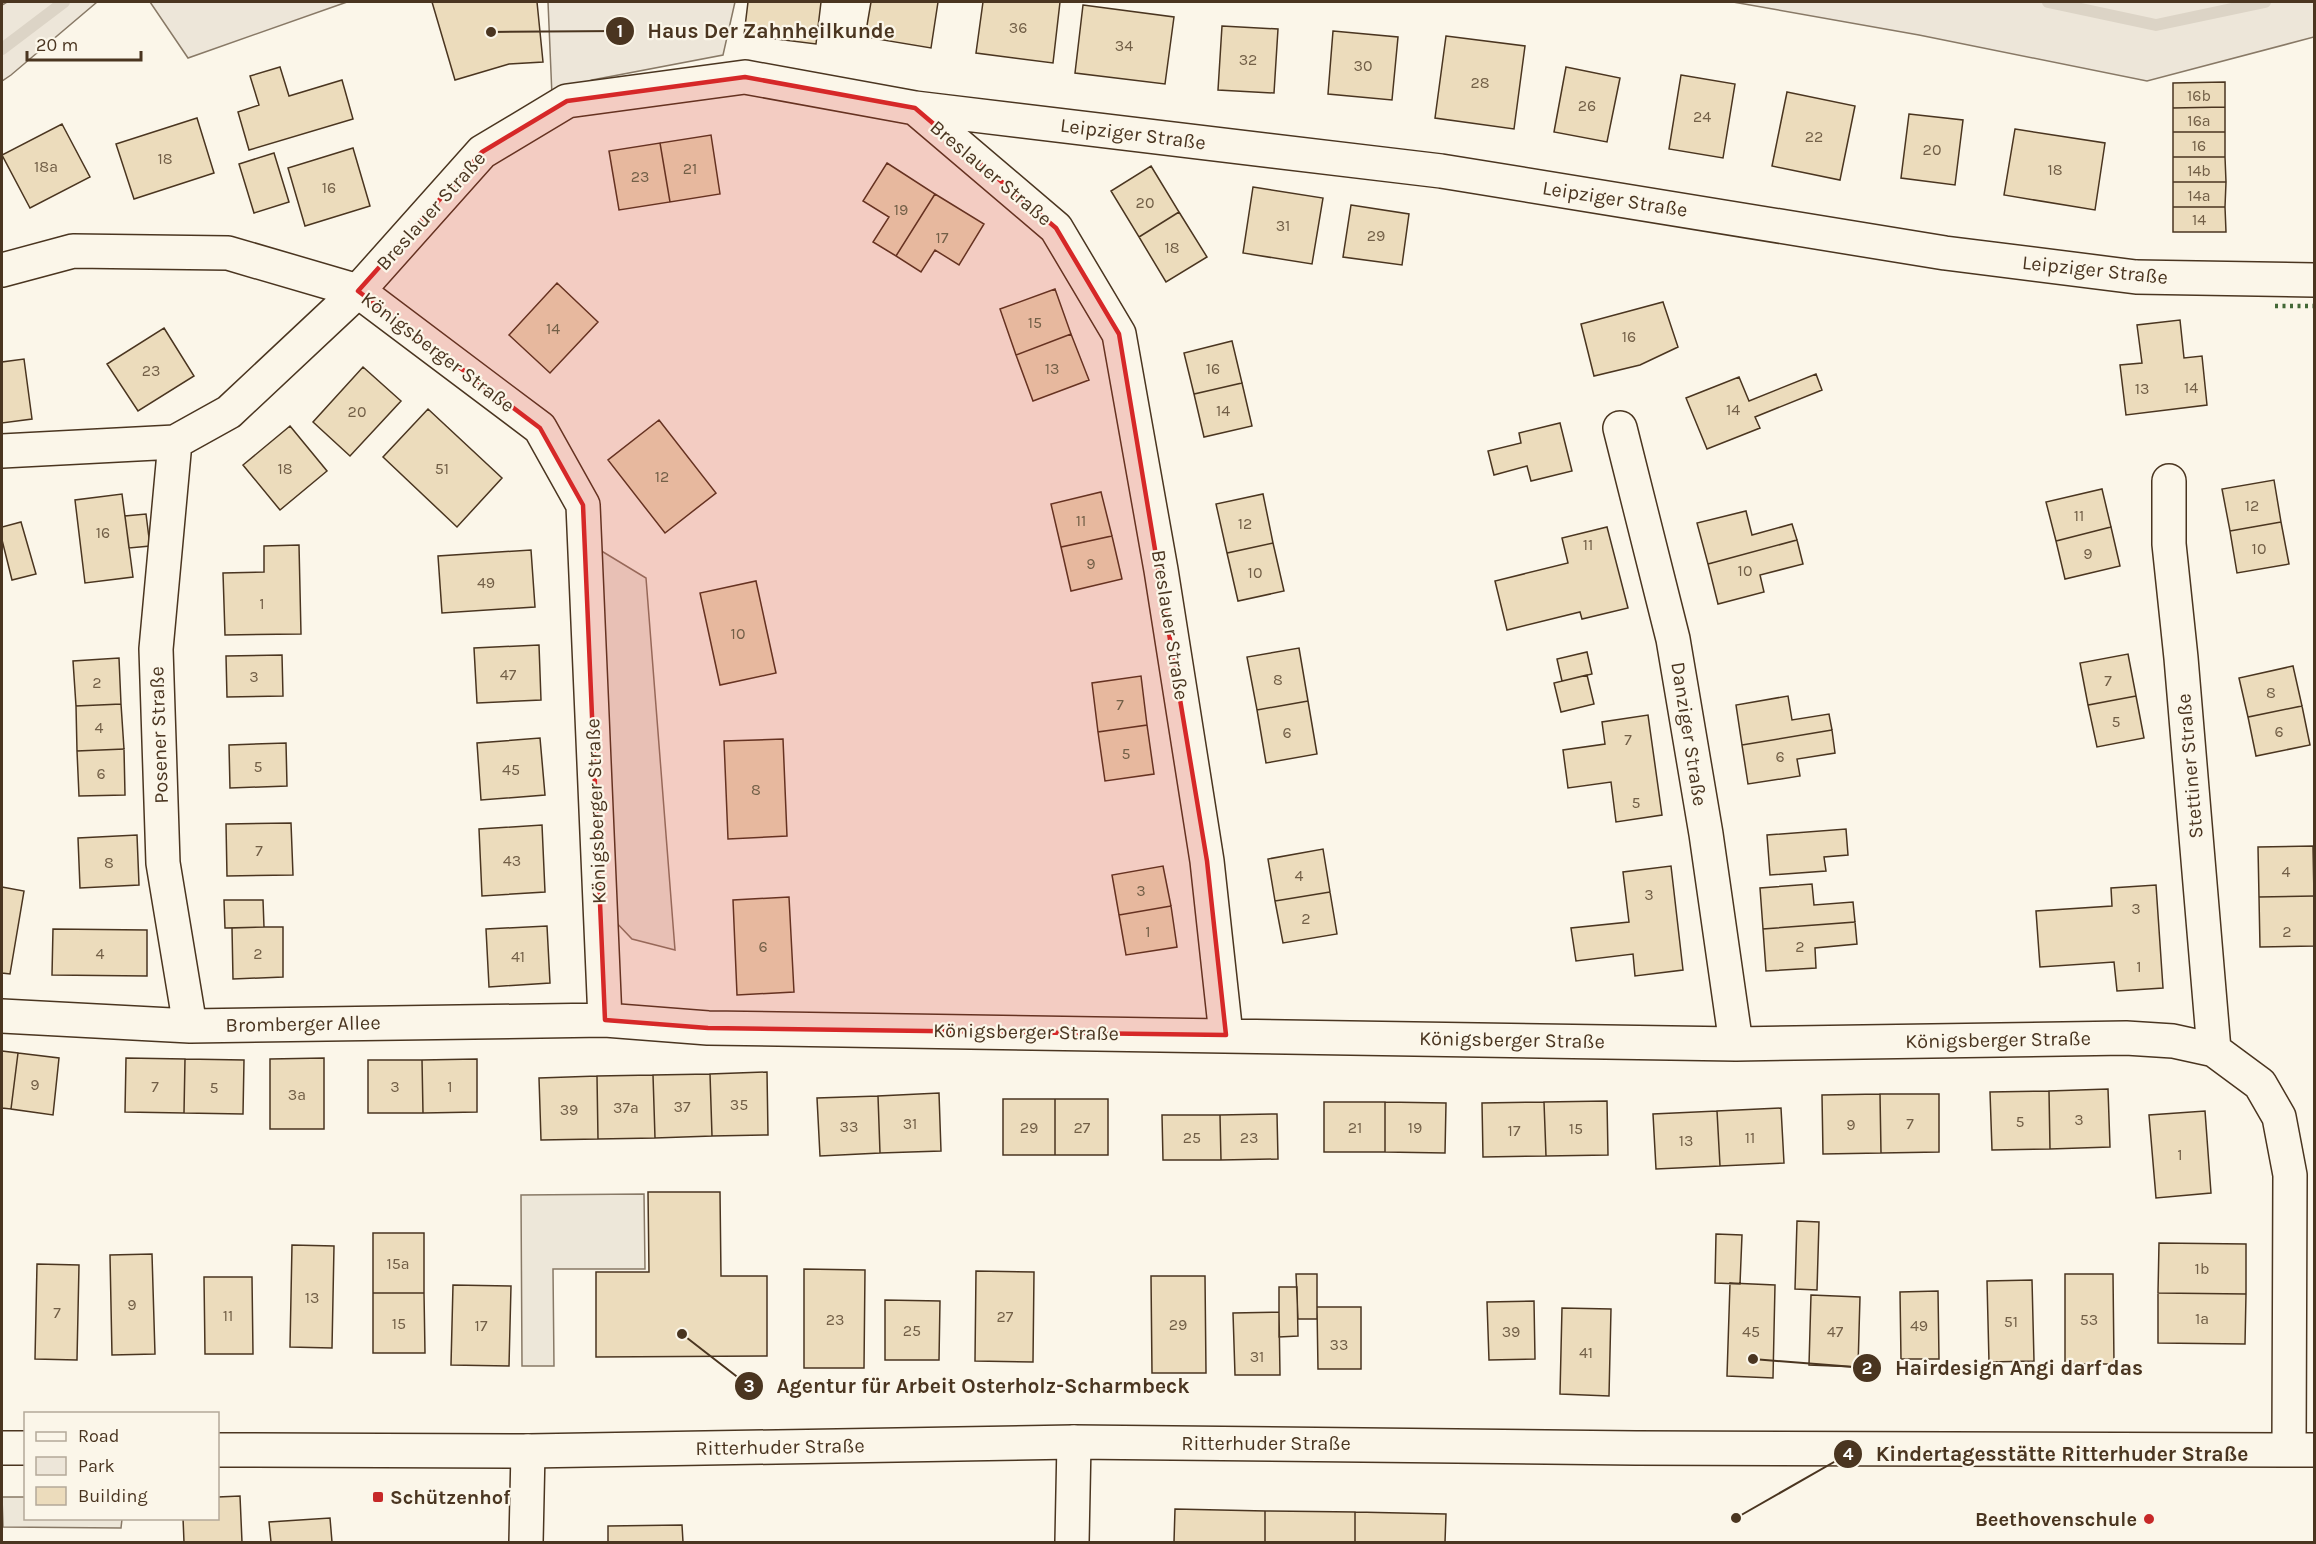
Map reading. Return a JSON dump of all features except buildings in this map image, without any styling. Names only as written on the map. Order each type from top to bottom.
[{"type":"street","name":"Breslauer Straße","points":[[358,291],[482,152],[567,101],[745,77],[915,108],[1056,228],[1119,334],[1161,570],[1207,861],[1226,1035]]},
{"type":"street","name":"Leipziger Straße","points":[[915,108],[1441,171],[1945,253],[2125,276],[2314,280]]},
{"type":"street","name":"Königsberger Straße","points":[[2,270],[73,251],[228,253],[358,291],[540,428],[583,505],[605,1020],[708,1028],[1736,1044],[2126,1038],[2173,1041],[2214,1050],[2259,1084],[2279,1117],[2290,1175],[2302,1449]]},
{"type":"street","points":[[2,451],[175,442],[230,412],[358,291]]},
{"type":"street","name":"Danziger Straße","points":[[1620,428],[1673,639],[1706,834],[1736,1044]]},
{"type":"street","name":"Posener Straße","points":[[175,442],[156,649],[162,863],[190,1026]]},
{"type":"street","name":"Stettiner Straße","points":[[2169,481],[2169,544],[2181,658],[2214,1050]]},
{"type":"street","name":"Bromberger Allee","points":[[2,1016],[190,1026],[605,1020]]},
{"type":"street","points":[[1072,1542],[1074,1442]]},
{"type":"street","name":"Ritterhuder Straße","points":[[219,1450],[528,1451],[1074,1442],[1636,1448],[2302,1449]]},
{"type":"street","points":[[2,1448],[24,1448]]},
{"type":"street","points":[[526,1542],[528,1451]]},
{"type":"highlighted area","points":[[745,77],[915,108],[1056,228],[1119,334],[1207,861],[1226,1035],[708,1028],[605,1020],[583,505],[540,428],[358,291],[482,152],[567,101]]},
{"type":"green space","points":[[7,2],[97,2],[2,81],[2,5]]},
{"type":"green space","points":[[150,2],[347,2],[188,58]]},
{"type":"green space","points":[[548,2],[735,2],[723,55],[592,80],[552,96]]},
{"type":"green space","points":[[1733,2],[2314,2],[2314,37],[2147,81],[1919,35]]},
{"type":"green space","points":[[590,544],[646,578],[675,950],[632,939],[611,917]]},
{"type":"shaded area","points":[[644,1194],[645,1269],[553,1269],[554,1366],[522,1366],[521,1195]]},
{"type":"shaded area","points":[[2,1497],[24,1497],[24,1520],[122,1520],[121,1528],[3,1527]]},
{"type":"waterway","points":[[2,49],[64,2]]},
{"type":"waterway","points":[[2048,2],[2156,25],[2265,2]]},
{"type":"hedge","points":[[2275,306],[2314,306]]},
{"type":"place","name":"Haus Der Zahnheilkunde","points":[[491,32]]},
{"type":"place","name":"Agentur für Arbeit Osterholz-Scharmbeck","points":[[682,1334]]},
{"type":"place","name":"Hairdesign Angi darf das","points":[[1753,1359]]},
{"type":"place","name":"Schützenhof","points":[[378,1497]]},
{"type":"place","name":"Kindertagesstätte Ritterhuder Straße","points":[[1736,1518]]},
{"type":"place","name":"Beethovenschule","points":[[2149,1519]]}]
